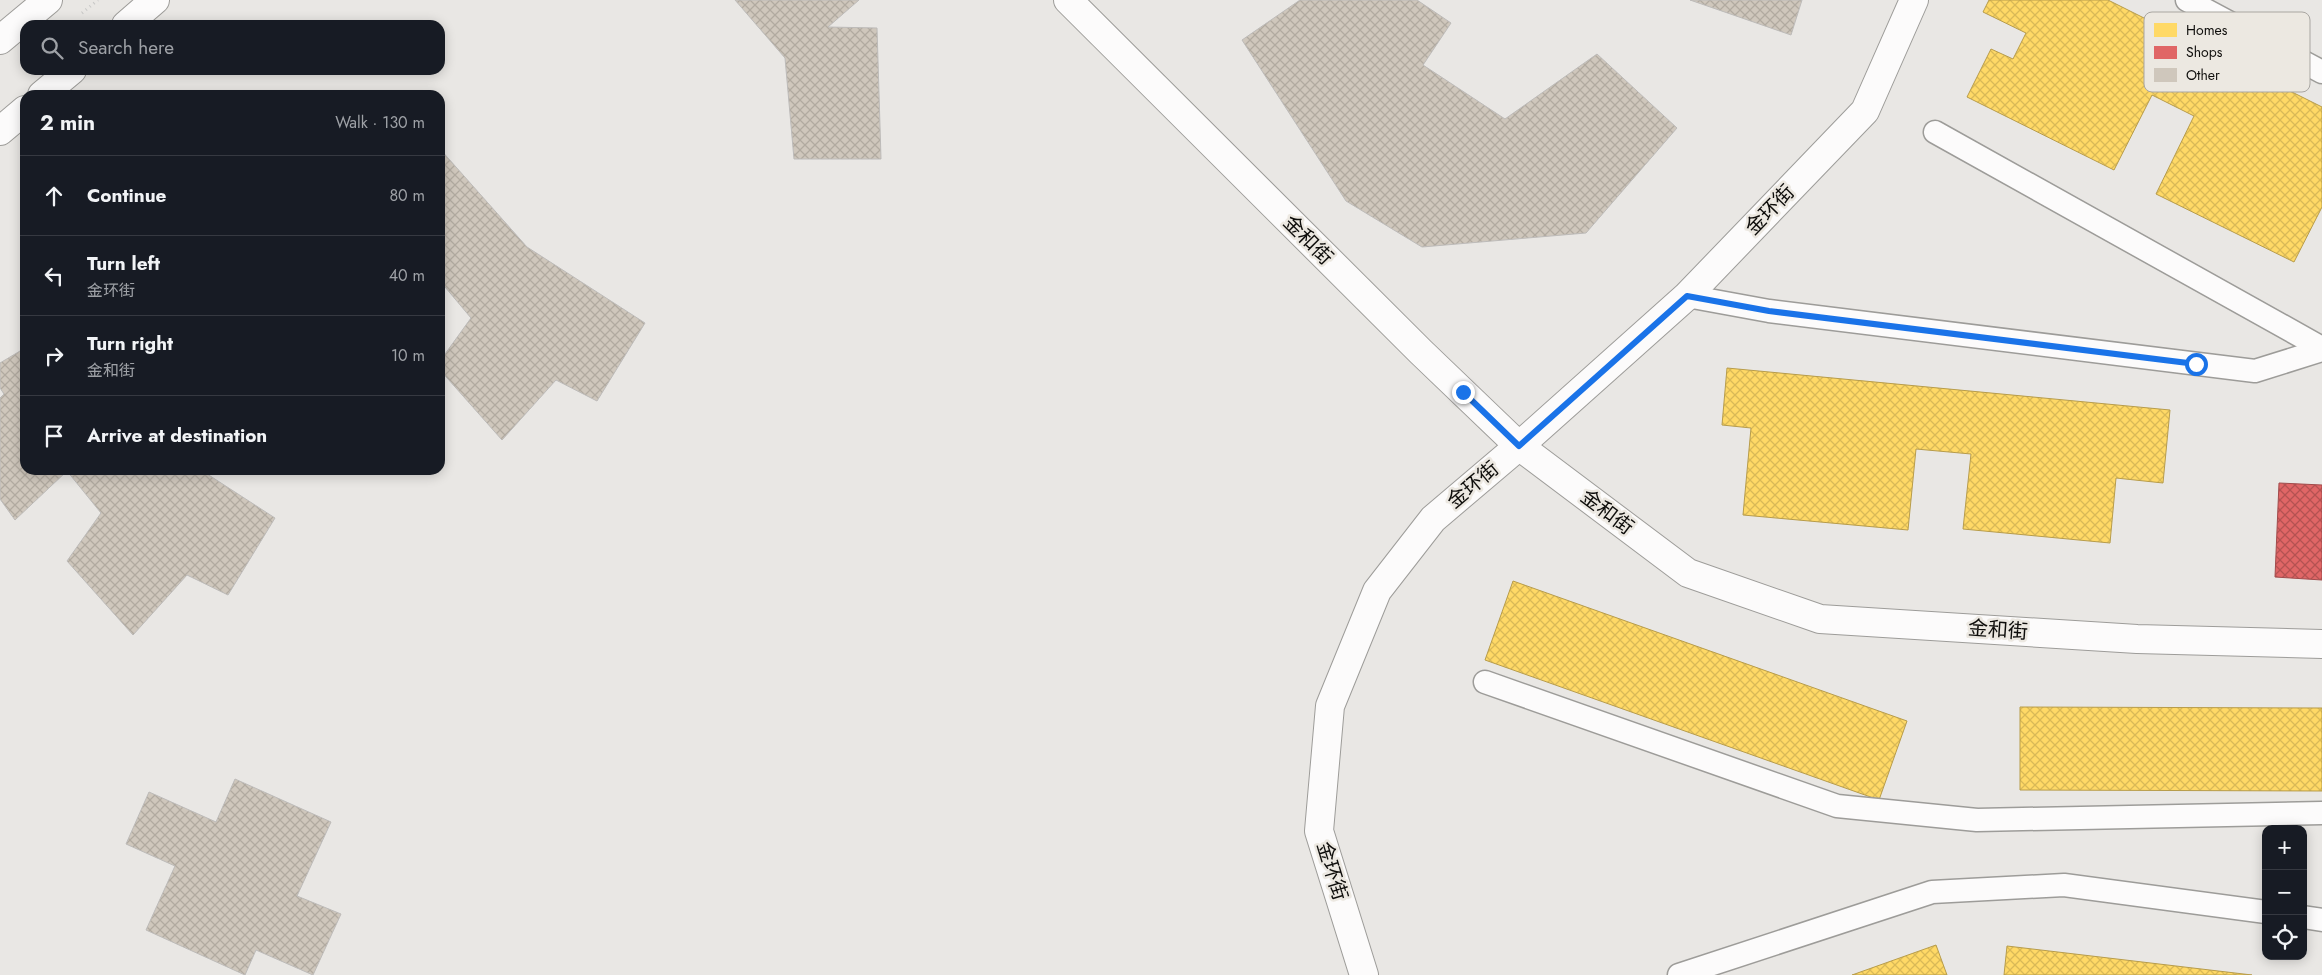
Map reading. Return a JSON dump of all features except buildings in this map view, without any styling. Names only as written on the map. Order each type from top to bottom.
[{"type":"street","points":[[24,20],[48,0]]},
{"type":"street","points":[[132,20],[155,0]]},
{"type":"street","name":"金和街","points":[[1068,0],[1421,352],[1519,446],[1688,573],[1820,619],[2137,639],[2322,644]]},
{"type":"street","name":"金环街","points":[[1364,975],[1319,831],[1330,706],[1378,590],[1433,518],[1519,446],[1687,296],[1865,111],[1914,0]]},
{"type":"street","points":[[0,40],[20,23]]},
{"type":"street","points":[[48,90],[66,75]]},
{"type":"street","points":[[0,131],[20,114]]},
{"type":"lane","points":[[2187,0],[2210,12]]},
{"type":"lane","points":[[2310,66],[2322,72]]},
{"type":"lane","points":[[1935,132],[2322,349]]},
{"type":"lane","points":[[1687,296],[1769,311],[2254,371],[2322,349]]},
{"type":"lane","points":[[1485,682],[1837,806],[1977,820],[2322,814]]},
{"type":"lane","points":[[1679,975],[1932,892],[2064,885],[2262,911]]},
{"type":"lane","points":[[2307,918],[2322,920]]},
{"type":"route","points":[[1463,392],[1519,446],[1687,296],[1769,311],[2196,364]]}]
